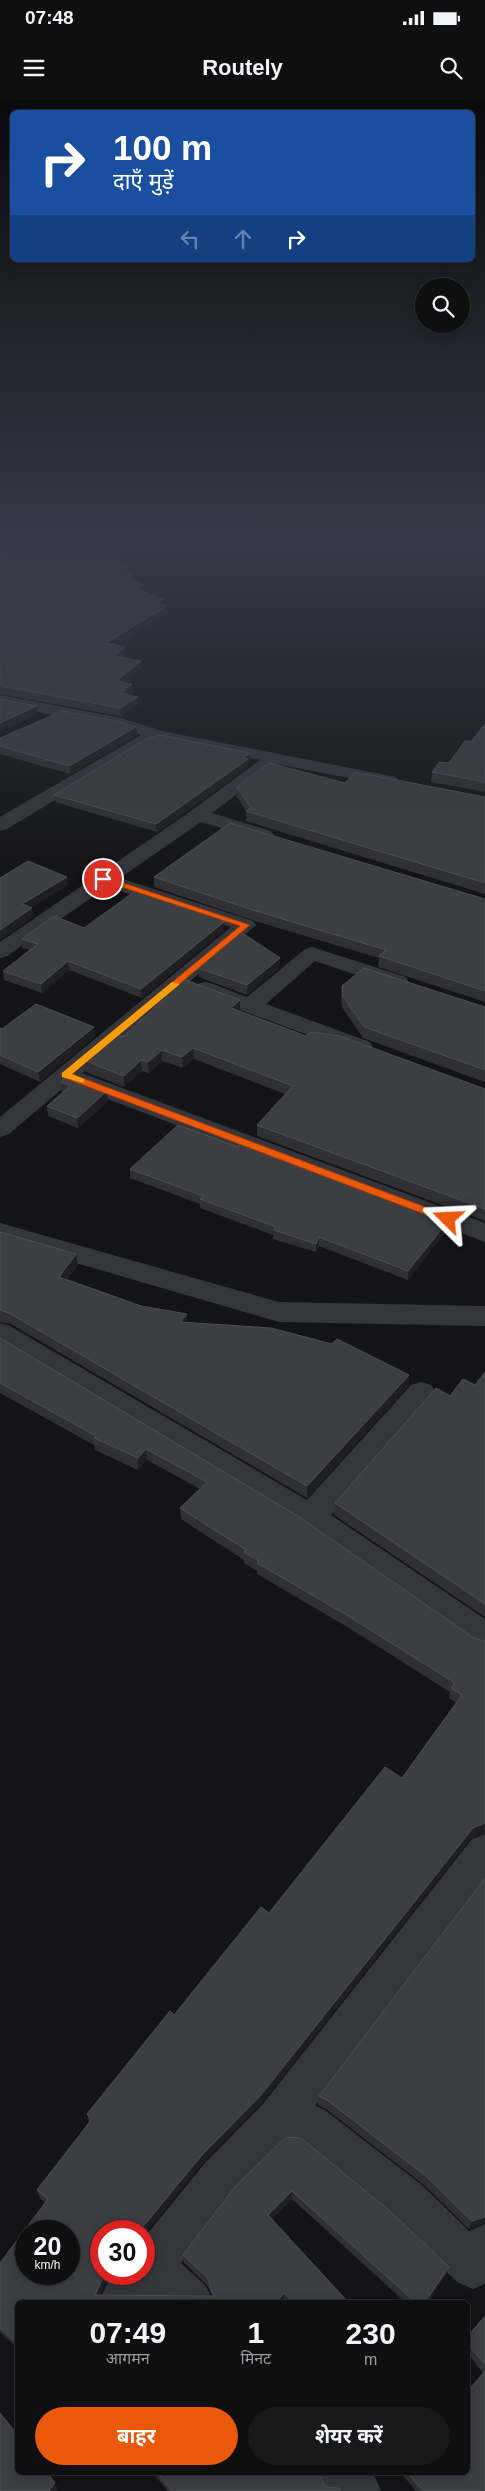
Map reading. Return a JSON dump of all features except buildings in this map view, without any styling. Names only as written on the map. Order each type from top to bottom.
[{"type":"street","points":[[0,700],[121,723],[159,735],[408,785]]},
{"type":"street","points":[[35,724],[62,711]]},
{"type":"street","points":[[0,825],[142,740],[159,735]]},
{"type":"street","points":[[0,952],[198,814],[274,758]]},
{"type":"street","points":[[198,814],[284,841]]},
{"type":"street","points":[[0,1129],[246,925],[103,879]]},
{"type":"street","points":[[250,1006],[312,953],[421,990]]},
{"type":"street","points":[[180,980],[386,1056]]},
{"type":"street","points":[[65,1075],[485,1233]]},
{"type":"street","points":[[0,1232],[279,1312],[485,1316]]},
{"type":"street","points":[[0,1333],[310,1517],[485,1638]]},
{"type":"street","points":[[310,1517],[421,1393]]},
{"type":"street","points":[[155,2263],[219,2179],[277,2120],[485,1852]]},
{"type":"street","points":[[277,2120],[310,2125],[407,2202],[473,2266],[485,2248]]},
{"type":"street","points":[[155,2270],[188,2300]]},
{"type":"street","points":[[124,2300],[137,2285]]},
{"type":"street","points":[[344,2475],[356,2491]]},
{"type":"slow traffic","points":[[81,1081],[65,1075],[175,984]]},
{"type":"route","points":[[103,879],[246,925],[65,1075],[448,1219]]}]
